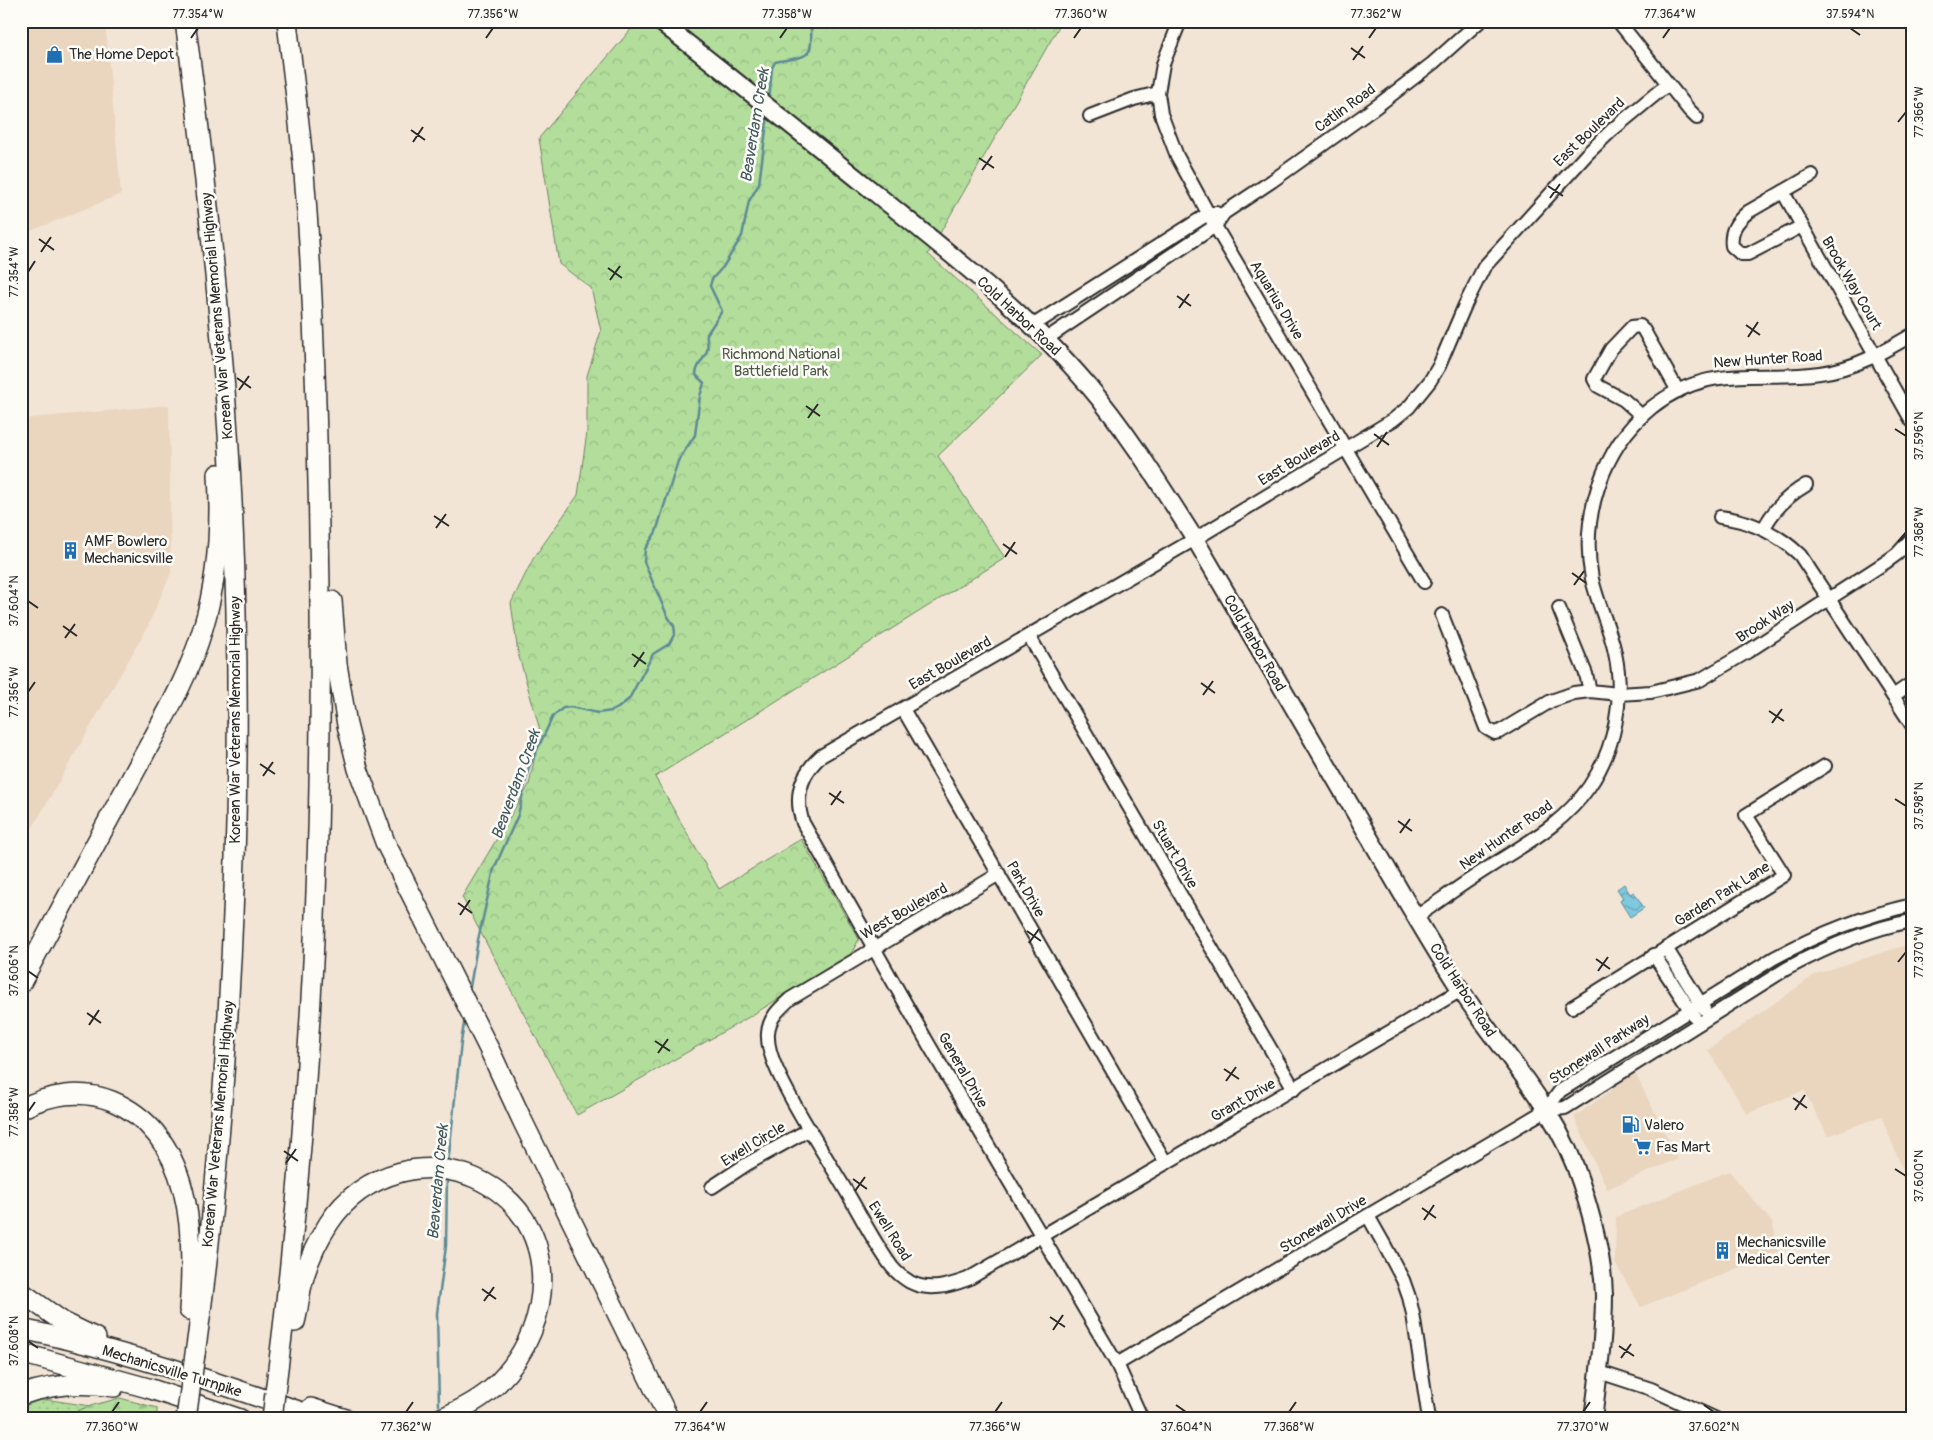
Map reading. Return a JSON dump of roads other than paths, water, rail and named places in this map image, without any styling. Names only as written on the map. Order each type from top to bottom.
[{"type":"highway","name":"Korean War Veterans Memorial Highway","points":[[185,21],[213,249],[222,360],[232,503],[236,660],[235,844],[232,943],[222,1097],[210,1232],[194,1332]]},
{"type":"highway","points":[[272,1419],[284,1348],[300,1159],[316,905],[321,656],[315,366],[305,185],[287,21]]},
{"type":"highway","points":[[21,983],[172,704],[203,631],[213,586],[218,544],[219,497],[215,428],[222,360]]},
{"type":"highway","points":[[319,511],[334,607],[339,685],[358,769],[385,842],[491,1053],[668,1419]]},
{"type":"highway","points":[[21,1109],[46,1098],[62,1095],[93,1096],[120,1104],[134,1113],[156,1133],[172,1157],[185,1196],[189,1225],[191,1270],[188,1315],[194,1332],[195,1354],[186,1419]]},
{"type":"highway","points":[[284,1348],[298,1314],[305,1273],[313,1252],[330,1222],[342,1206],[365,1187],[389,1176],[415,1169],[450,1170],[471,1176],[494,1188],[522,1216],[538,1249],[543,1284],[538,1316],[532,1334],[520,1356],[497,1384],[472,1403],[439,1419]]},
{"type":"highway","points":[[21,1292],[53,1316],[78,1331],[134,1350],[214,1382]]},
{"type":"highway","name":"Mechanicsville Turnpike","points":[[21,1329],[131,1357],[214,1382],[321,1419]]},
{"type":"highway","name":"Mechanicsville Turnpike","points":[[21,1353],[120,1380],[240,1419]]},
{"type":"highway","points":[[21,1394],[39,1388],[60,1385],[106,1386],[210,1408]]},
{"type":"highway","points":[[255,1396],[313,1408],[346,1419]]},
{"type":"main road","name":"Cold Harbor Road","points":[[659,21],[935,241],[1014,308],[1046,339],[1112,415],[1195,539],[1416,917],[1461,990],[1546,1110],[1574,1163],[1593,1224],[1601,1260],[1604,1293],[1599,1372],[1593,1419]]},
{"type":"street","name":"Aquarius Drive","points":[[1180,21],[1163,64],[1158,93],[1161,114],[1176,156],[1214,226],[1424,582]]},
{"type":"street","name":"Catlin Road","points":[[1046,339],[1214,226],[1224,213],[1272,182],[1377,106],[1433,62],[1480,21]]},
{"type":"street","points":[[1618,21],[1697,118]]},
{"type":"street","name":"East Boulevard","points":[[841,744],[1195,539],[1393,420],[1420,395],[1439,366],[1464,305],[1484,267],[1587,154],[1612,130],[1668,84]]},
{"type":"street","points":[[1090,116],[1134,99],[1158,93]]},
{"type":"street","points":[[1802,226],[1748,254],[1741,254],[1732,246],[1733,231],[1740,219],[1812,175]]},
{"type":"street","name":"Brook Way Court","points":[[1783,192],[1875,356]]},
{"type":"street","name":"Catlin Road","points":[[1032,326],[1208,214],[1224,213]]},
{"type":"street","points":[[1642,416],[1624,400],[1598,386],[1594,379],[1611,349],[1632,327],[1640,326],[1643,329],[1678,391]]},
{"type":"street","name":"New Hunter Road","points":[[1416,917],[1548,830],[1577,802],[1589,786],[1608,750],[1614,731],[1619,694],[1615,654],[1592,578],[1589,534],[1595,498],[1609,461],[1626,433],[1653,406],[1678,391],[1696,384],[1731,376],[1796,376],[1822,373],[1856,364],[1875,356],[1912,335]]},
{"type":"street","points":[[1875,356],[1912,421]]},
{"type":"street","points":[[1764,528],[1778,505],[1806,485]]},
{"type":"street","points":[[1720,517],[1764,528],[1783,540],[1800,555],[1912,725]]},
{"type":"street","name":"Brook Way","points":[[1442,615],[1486,728],[1490,732],[1500,732],[1551,701],[1574,693],[1590,691],[1619,694],[1651,692],[1700,680],[1898,554],[1912,538]]},
{"type":"street","points":[[1559,608],[1586,674],[1590,691]]},
{"type":"street","name":"Stuart Drive","points":[[1029,636],[1294,1089]]},
{"type":"street","points":[[1893,696],[1912,684]]},
{"type":"street","name":"Park Drive","points":[[903,709],[1166,1163]]},
{"type":"street","name":"General Drive","points":[[841,744],[821,756],[806,772],[799,792],[799,808],[804,823],[874,948],[1116,1364],[1142,1419]]},
{"type":"street","name":"Garden Park Lane","points":[[1572,1007],[1784,874],[1746,815],[1825,766]]},
{"type":"street","name":"West Boulevard","points":[[827,976],[999,874]]},
{"type":"street","name":"Stonewall Parkway","points":[[1546,1110],[1560,1091],[1805,941],[1864,917],[1912,905]]},
{"type":"street","name":"Stonewall Parkway","points":[[1546,1110],[1564,1108],[1786,969],[1815,954],[1875,930],[1912,921]]},
{"type":"street","points":[[1660,952],[1704,1021]]},
{"type":"street","name":"Ewell Road","points":[[827,976],[790,999],[777,1010],[772,1018],[768,1033],[770,1050],[777,1069],[810,1129],[893,1269],[910,1282],[929,1288],[955,1284],[968,1279],[1041,1236]]},
{"type":"street","name":"Grant Drive","points":[[1041,1236],[1461,990]]},
{"type":"street","name":"Stonewall Drive","points":[[1116,1364],[1546,1110]]},
{"type":"street","name":"Ewell Circle","points":[[712,1187],[747,1164],[810,1129]]},
{"type":"street","points":[[1368,1216],[1385,1246],[1409,1297],[1429,1419]]},
{"type":"street","points":[[1599,1372],[1651,1389],[1716,1419]]},
{"type":"water","points":[[1624,884],[1630,894],[1634,892],[1644,908],[1630,917],[1620,901],[1623,898],[1617,889]]},
{"type":"waterway","name":"Beaverdam Creek","points":[[769,101],[772,68],[775,62],[807,54],[811,43],[811,21]]},
{"type":"waterway","name":"Beaverdam Creek","points":[[469,993],[478,940],[494,869],[518,815],[529,767],[553,716],[563,708],[570,707],[598,713],[618,708],[629,699],[653,654],[669,644],[675,633],[674,626],[667,615],[644,562],[645,549],[656,532],[678,461],[695,435],[700,396],[704,383],[696,375],[696,371],[707,351],[707,334],[722,311],[710,286],[712,279],[723,267],[742,236],[749,201],[759,184],[768,114]]},
{"type":"waterway","name":"Beaverdam Creek","points":[[448,1164],[465,1018]]},
{"type":"waterway","name":"Beaverdam Creek","points":[[439,1405],[437,1313],[446,1246],[447,1177]]},
{"type":"place","name":"The Home Depot","points":[[55,54]]},
{"type":"place","name":"AMF Bowlero Mechanicsville","points":[[70,550]]},
{"type":"place","name":"Valero","points":[[1630,1125]]},
{"type":"place","name":"Fas Mart","points":[[1642,1147]]},
{"type":"place","name":"Mechanicsville Medical Center","points":[[1723,1251]]},
{"type":"park label","name":"Richmond National Battlefield Park","points":[[781,362]]}]
